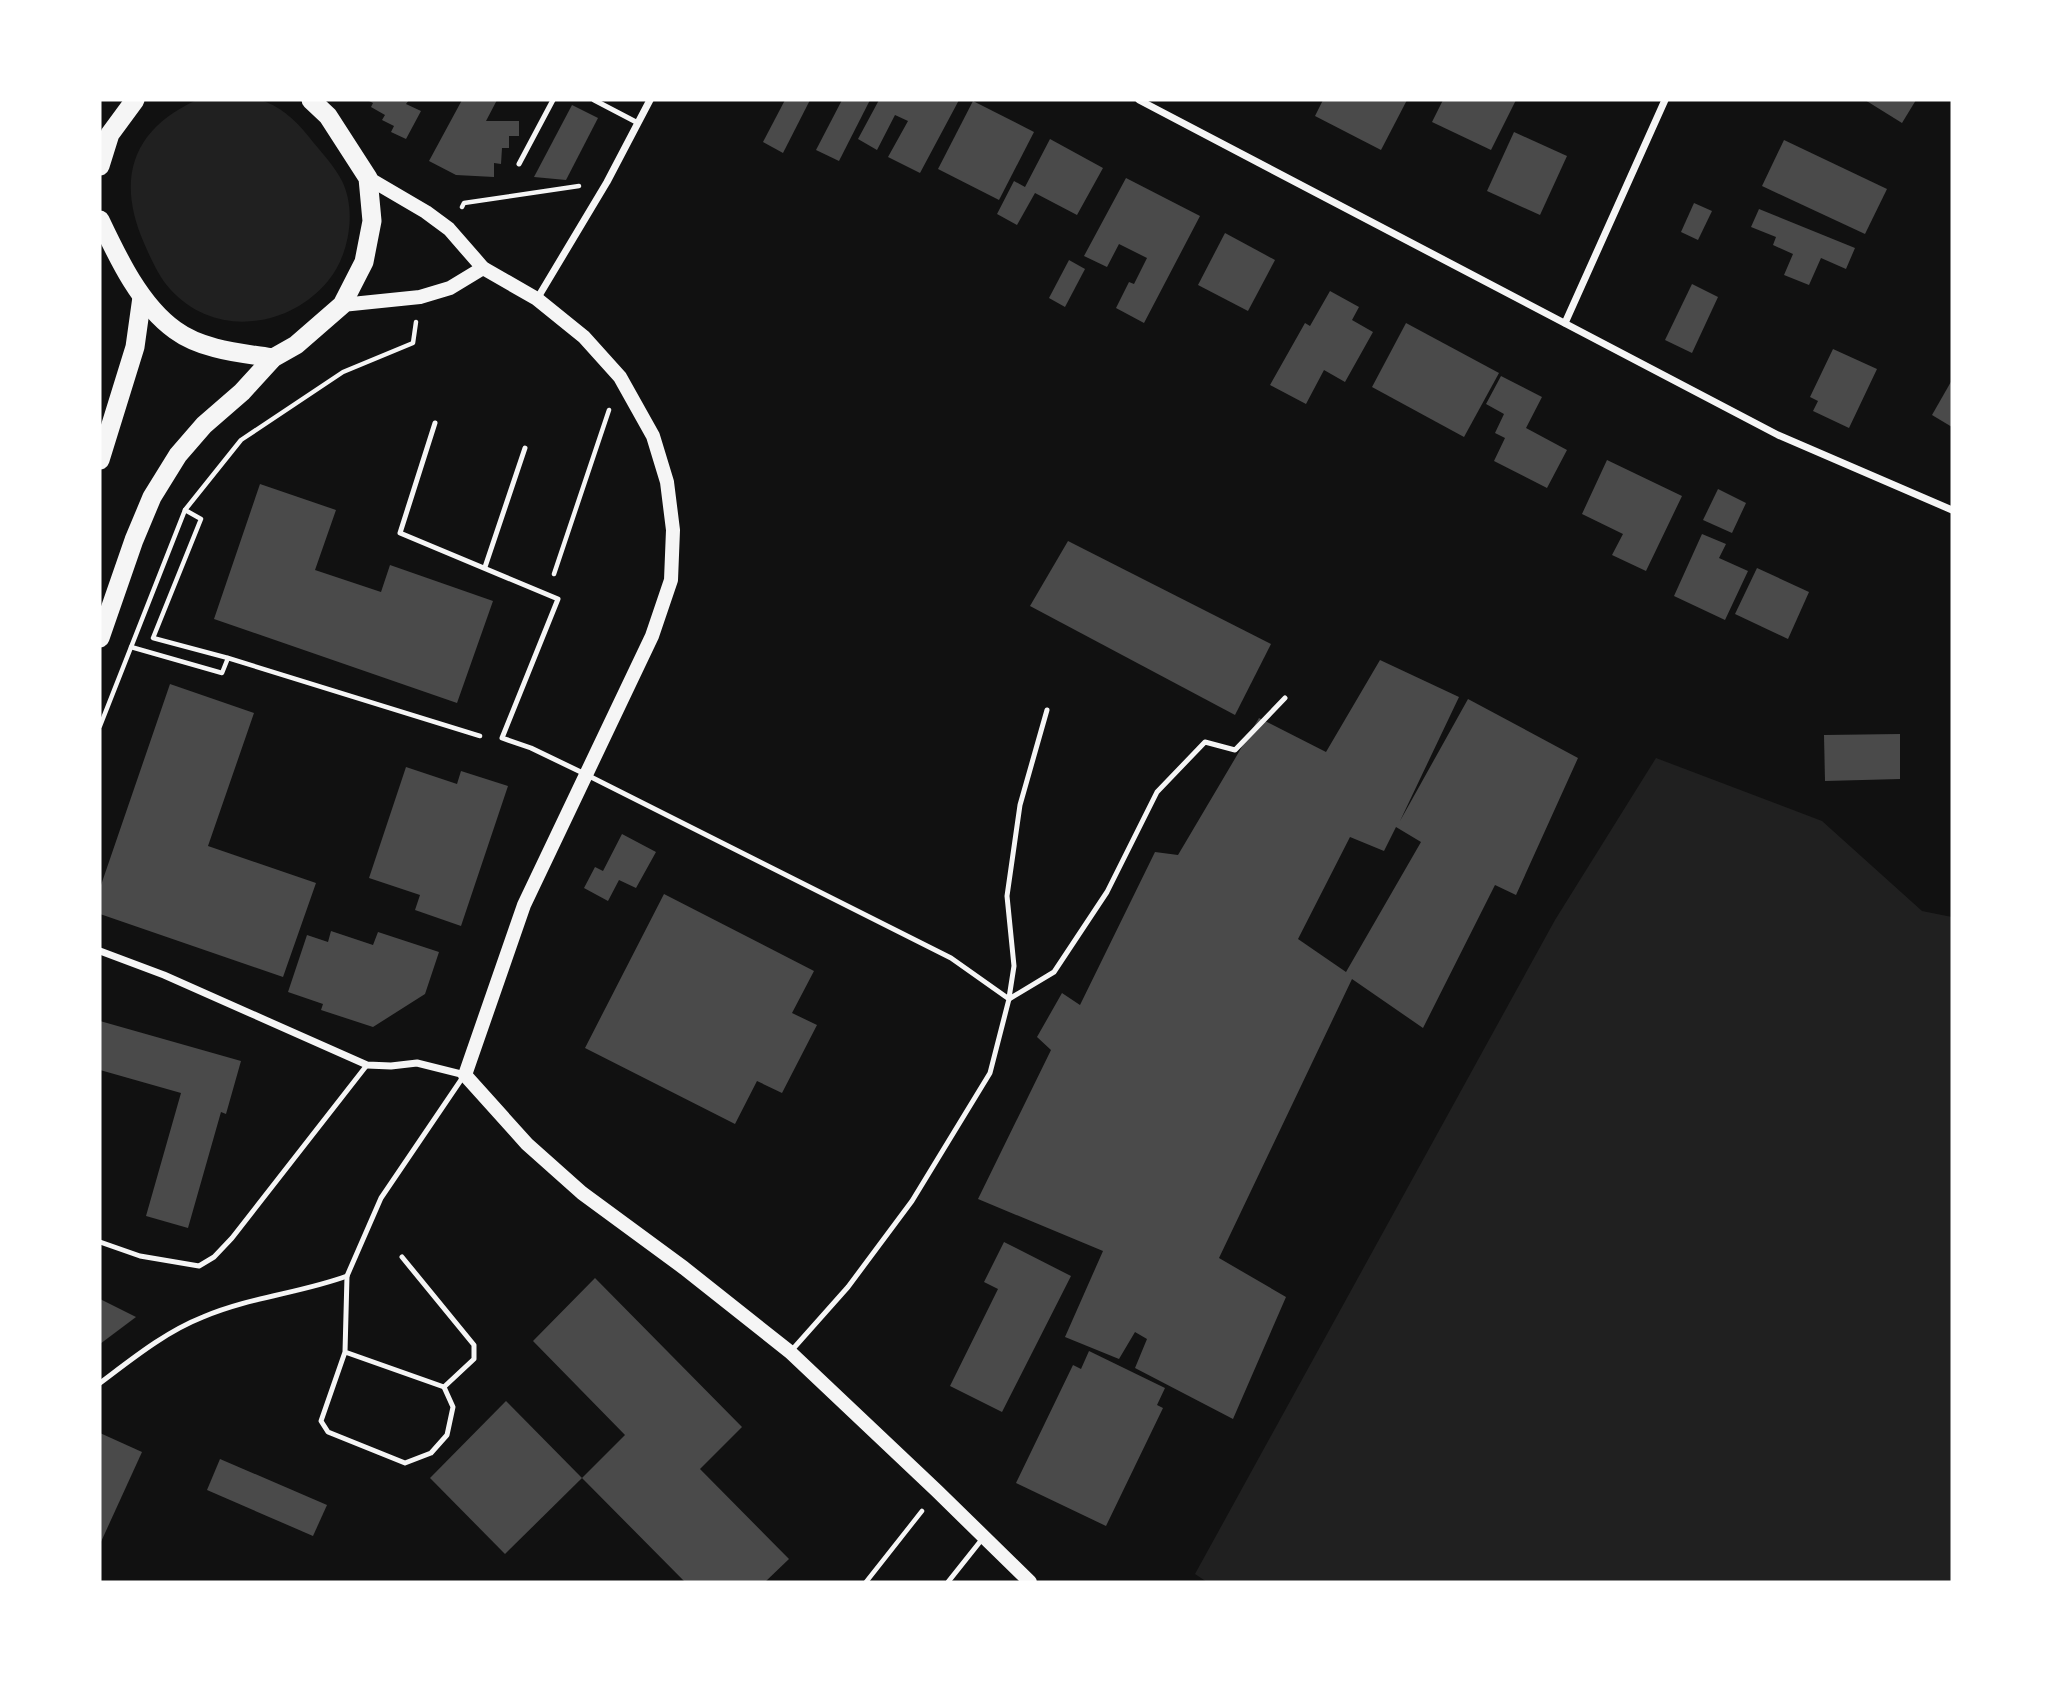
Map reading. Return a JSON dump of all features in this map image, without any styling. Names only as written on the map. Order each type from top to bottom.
[{"type":"highway","points":[[100,166],[110,134],[129,100]]},
{"type":"highway","points":[[100,638],[152,497],[178,454],[273,358],[296,345],[342,305],[364,262],[372,220],[368,178],[328,116],[311,100]]},
{"type":"highway","points":[[100,220],[122,267],[142,297],[176,331],[207,346],[273,358]]},
{"type":"highway","points":[[100,460],[135,347],[142,297]]},
{"type":"main road","points":[[368,178],[426,212],[449,229],[483,268],[537,299],[584,337],[620,377],[653,436],[667,482],[673,530],[671,580],[652,636],[524,905],[465,1074],[527,1144],[582,1193],[684,1268],[790,1352],[1030,1582]]},
{"type":"main road","points":[[342,305],[420,297],[450,288],[483,268]]},
{"type":"street","points":[[537,299],[607,182],[650,100]]},
{"type":"street","points":[[1139,100],[1778,435],[1952,510]]},
{"type":"street","points":[[1565,323],[1665,100]]},
{"type":"street","points":[[100,951],[164,975],[367,1065],[417,1063],[465,1074]]},
{"type":"lane","points":[[519,164],[553,100]]},
{"type":"lane","points":[[594,100],[638,123]]},
{"type":"lane","points":[[435,422],[400,533],[558,599],[502,738],[531,748],[585,774],[951,958],[1009,999]]},
{"type":"lane","points":[[485,567],[525,448]]},
{"type":"lane","points":[[1009,999],[1054,972],[1107,892],[1157,792],[1205,742],[1235,750],[1285,698]]},
{"type":"lane","points":[[790,1352],[848,1287],[912,1201],[990,1073],[1009,999],[1014,966],[1007,896],[1020,805],[1047,709]]},
{"type":"lane","points":[[100,1242],[140,1256],[199,1266],[214,1257],[232,1238],[367,1065]]},
{"type":"lane","points":[[345,1352],[444,1387],[453,1407],[447,1434],[431,1453],[405,1463],[328,1432],[321,1421],[345,1352],[347,1276],[381,1198],[465,1074]]},
{"type":"lane","points":[[402,1257],[474,1345],[474,1359],[444,1387]]},
{"type":"lane","points":[[100,1383],[152,1345],[202,1317],[261,1298],[319,1286],[347,1276]]},
{"type":"lane","points":[[948,1582],[984,1536]]},
{"type":"path","points":[[547,595],[620,377]]},
{"type":"path","points":[[100,726],[185,510],[201,519],[153,638],[228,658],[480,736]]},
{"type":"path","points":[[131,647],[222,673],[228,658]]},
{"type":"path","points":[[866,1582],[937,1491]]},
{"type":"shaded area","points":[[251,99],[273,105],[303,130],[332,166],[347,193],[350,219],[346,246],[335,271],[312,297],[272,318],[229,321],[188,305],[170,289],[159,273],[136,220],[131,198],[131,177],[144,141],[175,112],[197,100]]},
{"type":"shaded area","points":[[1656,758],[1822,821],[1922,911],[1952,917],[1952,1582],[1207,1582],[1195,1574],[1555,920]]},
{"type":"building","points":[[367,100],[409,100],[406,104],[421,111],[406,139],[391,132],[394,126],[382,120],[385,115],[371,107],[373,103]]},
{"type":"building","points":[[462,100],[497,100],[486,121],[519,121],[519,136],[509,136],[509,148],[502,148],[501,164],[494,163],[494,177],[456,175],[429,161]]},
{"type":"building","points":[[785,100],[810,100],[783,153],[763,142]]},
{"type":"building","points":[[842,100],[870,100],[839,161],[816,150]]},
{"type":"building","points":[[879,100],[959,100],[920,173],[888,157],[908,121],[895,115],[877,150],[858,139]]},
{"type":"building","points":[[1323,100],[1407,100],[1381,150],[1315,116]]},
{"type":"building","points":[[1443,100],[1516,100],[1491,150],[1432,122]]},
{"type":"building","points":[[1865,100],[1916,100],[1902,123]]},
{"type":"building","points":[[973,101],[1034,132],[999,200],[938,169]]},
{"type":"building","points":[[572,105],[598,118],[566,180],[534,177]]},
{"type":"building","points":[[1514,132],[1567,156],[1540,215],[1487,191]]},
{"type":"building","points":[[1050,139],[1103,168],[1077,215],[1035,193],[1017,225],[997,214],[1014,181],[1025,187]]},
{"type":"building","points":[[1784,140],[1887,189],[1865,234],[1762,186]]},
{"type":"building","points":[[1126,178],[1200,216],[1144,323],[1116,308],[1129,282],[1134,284],[1147,258],[1119,244],[1107,267],[1084,256]]},
{"type":"building","points":[[1694,203],[1712,211],[1698,240],[1681,232]]},
{"type":"building","points":[[1759,209],[1855,248],[1846,269],[1821,258],[1809,285],[1784,275],[1793,254],[1773,245],[1776,237],[1751,227]]},
{"type":"building","points":[[1225,233],[1275,260],[1248,311],[1198,285]]},
{"type":"building","points":[[1069,260],[1085,269],[1065,307],[1049,298]]},
{"type":"building","points":[[1692,284],[1718,297],[1692,353],[1665,340]]},
{"type":"building","points":[[1330,291],[1359,307],[1352,320],[1373,332],[1345,382],[1324,370],[1306,404],[1270,385],[1305,323],[1310,326]]},
{"type":"building","points":[[1406,323],[1499,373],[1464,437],[1372,387]]},
{"type":"building","points":[[1833,349],[1877,369],[1849,428],[1813,411],[1818,401],[1810,397]]},
{"type":"building","points":[[1501,376],[1542,397],[1526,428],[1567,450],[1547,488],[1494,461],[1505,438],[1495,433],[1504,414],[1486,404]]},
{"type":"building","points":[[1952,380],[1952,427],[1932,415]]},
{"type":"building","points":[[1607,460],[1682,496],[1646,571],[1612,555],[1623,534],[1582,514]]},
{"type":"building","points":[[260,484],[336,510],[315,570],[381,592],[390,565],[493,601],[457,703],[214,619]]},
{"type":"building","points":[[1718,489],[1746,503],[1732,533],[1703,520]]},
{"type":"building","points":[[1702,534],[1726,544],[1719,558],[1748,571],[1725,620],[1674,596]]},
{"type":"building","points":[[1068,541],[1271,644],[1235,715],[1030,606]]},
{"type":"building","points":[[1757,568],[1809,592],[1788,639],[1735,614]]},
{"type":"building","points":[[1380,660],[1459,697],[1400,821],[1468,699],[1578,758],[1516,895],[1495,885],[1423,1028],[1352,979],[1219,1258],[1286,1297],[1233,1419],[1135,1368],[1147,1339],[1135,1332],[1119,1359],[1065,1337],[1103,1251],[978,1199],[1051,1050],[1037,1037],[1062,993],[1080,1005],[1155,852],[1178,855],[1259,718],[1326,752]],"holes":[[[1396,827],[1421,842],[1346,972],[1298,939],[1350,837],[1384,851]]]},
{"type":"building","points":[[170,684],[254,713],[208,846],[316,883],[283,977],[100,914],[100,888]]},
{"type":"building","points":[[1900,734],[1900,779],[1825,781],[1824,735]]},
{"type":"building","points":[[406,767],[457,784],[461,771],[508,786],[461,926],[415,910],[420,895],[369,878]]},
{"type":"building","points":[[622,834],[656,852],[636,888],[619,880],[608,901],[584,888],[595,867],[603,871]]},
{"type":"building","points":[[664,894],[814,971],[792,1013],[817,1025],[782,1093],[757,1081],[735,1124],[585,1048]]},
{"type":"building","points":[[331,931],[373,945],[378,932],[439,952],[425,994],[373,1027],[321,1010],[323,1004],[288,992],[307,935],[328,942]]},
{"type":"building","points":[[100,1021],[241,1061],[226,1114],[221,1112],[188,1228],[146,1216],[181,1093],[100,1070]]},
{"type":"building","points":[[1004,1242],[1071,1276],[1002,1412],[950,1386],[998,1289],[984,1282]]},
{"type":"building","points":[[595,1278],[742,1427],[700,1469],[789,1559],[765,1582],[685,1582],[582,1478],[625,1435],[533,1341]]},
{"type":"building","points":[[100,1299],[136,1317],[100,1344]]},
{"type":"building","points":[[1089,1351],[1165,1388],[1157,1405],[1163,1408],[1106,1526],[1016,1483],[1073,1365],[1081,1369]]},
{"type":"building","points":[[506,1401],[582,1478],[505,1554],[430,1478]]},
{"type":"building","points":[[100,1433],[142,1452],[100,1544]]},
{"type":"building","points":[[220,1459],[327,1505],[313,1536],[207,1490]]}]
